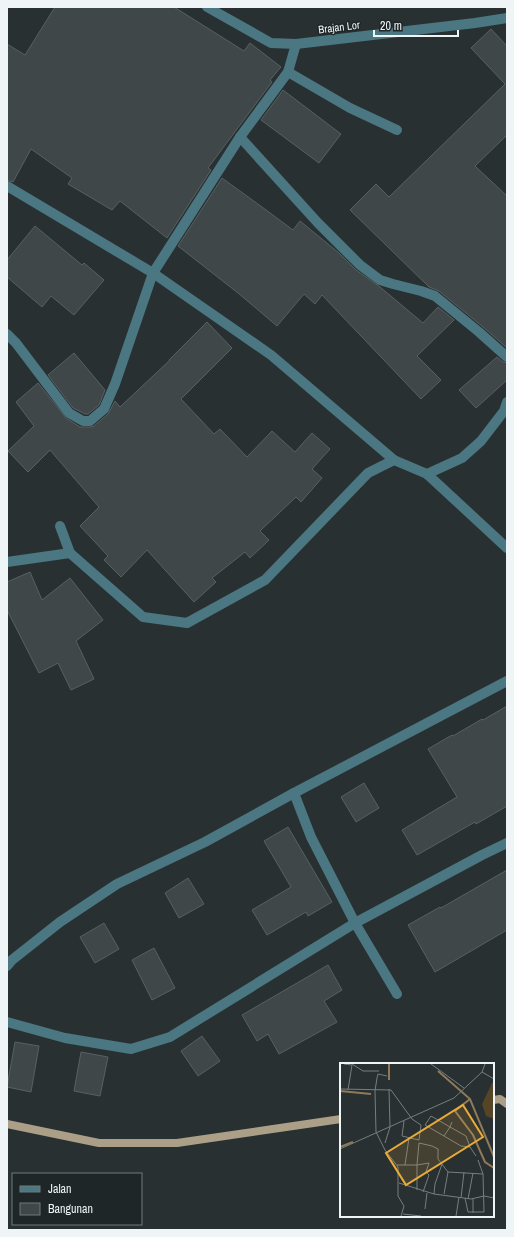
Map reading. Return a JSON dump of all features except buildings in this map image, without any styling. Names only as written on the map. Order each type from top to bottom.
[{"type":"street","name":"Brajan Lor","points":[[207,7],[271,43],[296,44],[507,18]]},
{"type":"street","points":[[7,334],[16,343],[69,413],[82,422],[90,421],[104,409],[116,384],[153,273],[240,137],[288,72],[296,44]]},
{"type":"street","points":[[288,72],[350,108],[397,130]]},
{"type":"street","points":[[240,137],[318,223],[360,265],[380,280],[435,296],[507,357]]},
{"type":"street","points":[[7,186],[153,273],[271,355],[394,460],[427,474],[507,548]]},
{"type":"street","points":[[427,474],[462,458],[476,446],[504,411],[507,402]]},
{"type":"street","points":[[60,526],[70,553],[143,617],[187,623],[265,580],[368,473],[394,460]]},
{"type":"street","points":[[7,562],[70,553]]},
{"type":"street","points":[[7,966],[12,960],[60,922],[117,884],[205,842],[294,793],[507,681]]},
{"type":"street","points":[[294,793],[311,837],[355,923],[397,994]]},
{"type":"street","points":[[7,1022],[65,1038],[131,1049],[170,1037],[355,923],[507,843]]},
{"type":"waterway","points":[[494,1100],[500,1099],[507,1104]]},
{"type":"waterway","points":[[7,1124],[99,1143],[177,1143],[340,1119]]}]
